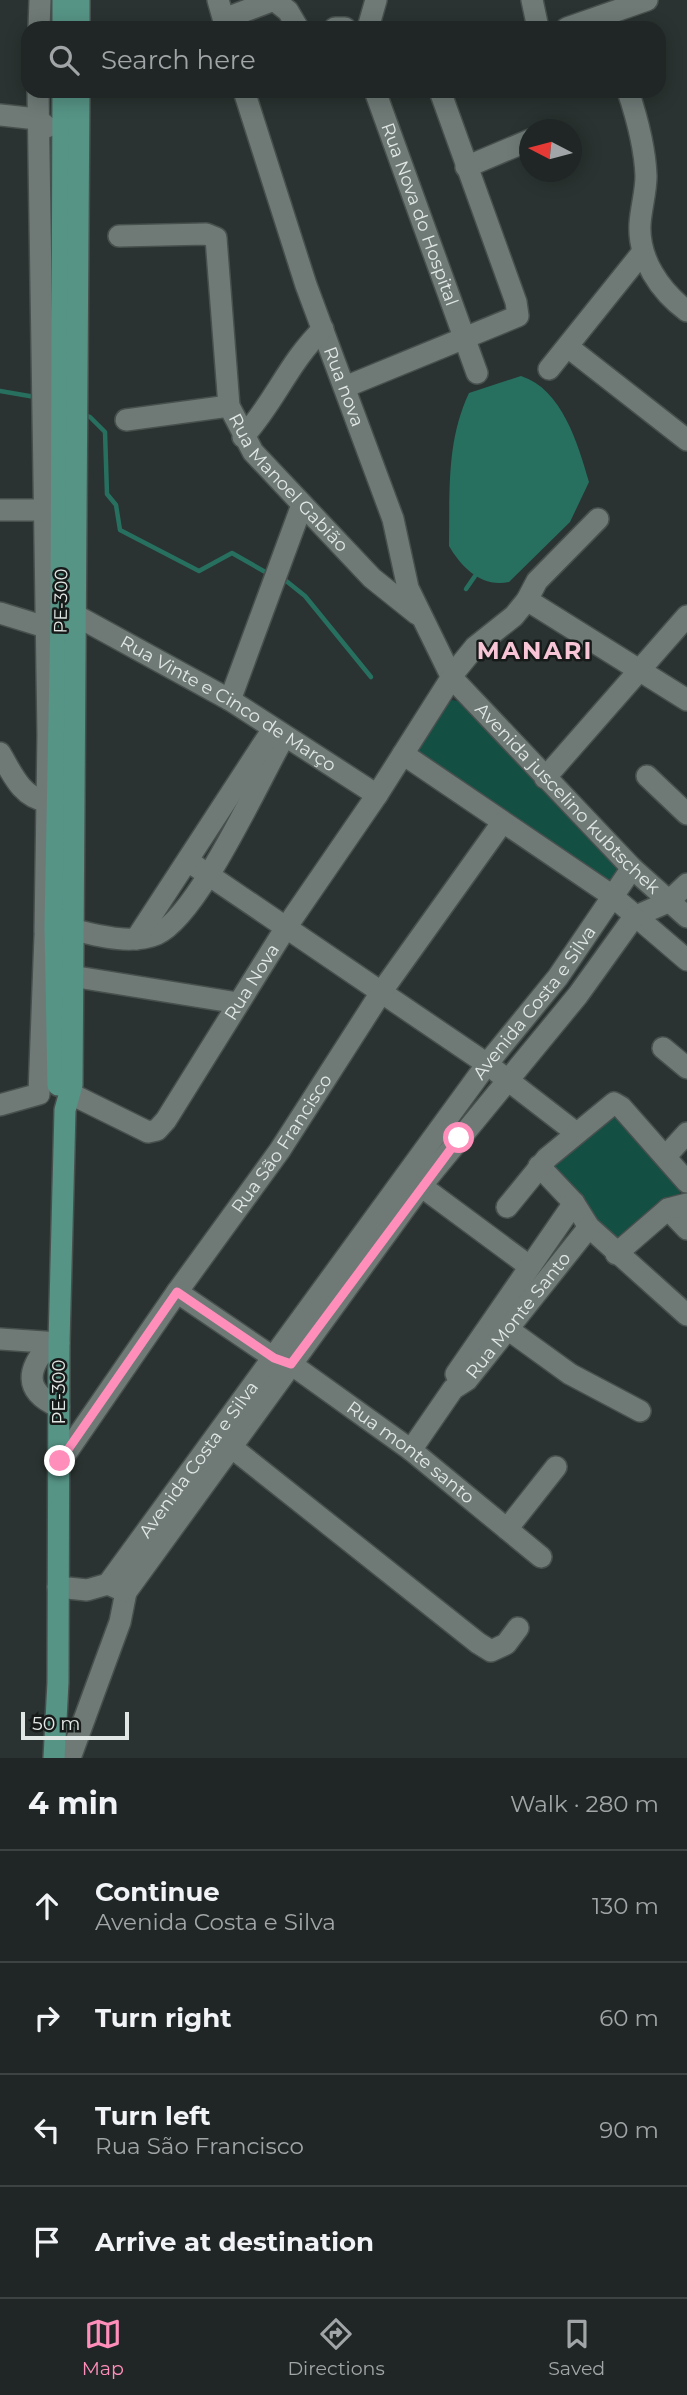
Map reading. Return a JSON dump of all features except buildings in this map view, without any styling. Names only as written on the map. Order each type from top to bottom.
[{"type":"main road","points":[[66,21],[76,0]]},
{"type":"main road","points":[[76,0],[78,21]]},
{"type":"main road","name":"PE-300","points":[[54,1758],[60,1461],[55,1343],[68,1102],[63,980],[57,930],[63,98]]},
{"type":"main road","name":"PE-300","points":[[60,622],[79,98]]},
{"type":"street","points":[[39,21],[40,0]]},
{"type":"street","points":[[228,12],[274,0],[281,2],[293,21]]},
{"type":"street","points":[[370,21],[376,0]]},
{"type":"street","points":[[532,0],[536,21]]},
{"type":"street","points":[[587,21],[647,0]]},
{"type":"street","points":[[0,1105],[39,1094],[57,930],[46,801],[48,735],[60,622],[43,510],[38,98]]},
{"type":"street","name":"Rua nova","points":[[246,98],[323,328],[393,519],[403,574],[452,678]]},
{"type":"street","name":"Rua Nova do Hospital","points":[[378,98],[477,373]]},
{"type":"street","points":[[345,387],[516,318],[516,302],[442,98]]},
{"type":"street","points":[[630,98],[638,122],[646,176],[640,228],[642,253],[669,298],[687,311]]},
{"type":"street","points":[[0,115],[37,119],[63,138]]},
{"type":"street","points":[[466,167],[519,145]]},
{"type":"street","name":"Rua Manoel Gabião","points":[[118,236],[211,235],[217,241],[217,273],[229,406],[243,437],[253,452],[372,578],[422,618]]},
{"type":"street","points":[[549,369],[642,253]]},
{"type":"street","points":[[243,437],[268,405],[291,364],[323,328]]},
{"type":"street","points":[[568,347],[685,433]]},
{"type":"street","points":[[127,420],[229,406]]},
{"type":"street","name":"Rua Vinte e Cinco de Março","points":[[230,700],[302,505]]},
{"type":"street","points":[[0,510],[43,510]]},
{"type":"street","name":"Rua Nova","points":[[68,1102],[148,1132],[157,1130],[166,1120],[285,929],[377,795],[452,678],[475,647],[514,616],[537,581],[598,519]]},
{"type":"street","points":[[527,600],[687,700]]},
{"type":"street","name":"Rua Vinte e Cinco de Março","points":[[0,613],[60,622],[230,700],[377,795]]},
{"type":"street","points":[[545,778],[687,616]]},
{"type":"street","name":"Avenida juscelino kubtschek","points":[[452,678],[632,868],[687,917]]},
{"type":"street","points":[[57,930],[136,939],[157,934],[176,919],[208,873],[278,733]]},
{"type":"street","points":[[136,939],[278,733]]},
{"type":"street","points":[[0,753],[23,790],[35,799],[46,801]]},
{"type":"street","points":[[403,754],[611,895],[687,960]]},
{"type":"street","points":[[647,776],[687,814]]},
{"type":"street","name":"Rua São Francisco","points":[[60,1461],[177,1292],[281,1150],[382,991],[502,823]]},
{"type":"street","points":[[188,861],[487,1064],[575,1132]]},
{"type":"street","name":"Avenida Costa e Silva","points":[[117,1588],[282,1361],[487,1064],[558,977],[611,895],[632,868]]},
{"type":"street","points":[[634,917],[668,902],[687,884]]},
{"type":"street","name":"Avenida Costa e Silva","points":[[117,1588],[230,1446],[282,1361],[421,1186],[579,995],[634,917]]},
{"type":"street","points":[[558,977],[579,995]]},
{"type":"street","points":[[63,980],[238,1003]]},
{"type":"street","points":[[663,1048],[687,1068]]},
{"type":"street","points":[[507,1207],[539,1166],[575,1132],[614,1103],[666,1156],[687,1182]]},
{"type":"street","points":[[666,1156],[687,1133]]},
{"type":"street","points":[[539,1166],[574,1203],[589,1227],[687,1315]]},
{"type":"street","name":"Rua monte santo","points":[[421,1186],[528,1266]]},
{"type":"street","name":"Rua Monte Santo","points":[[501,1324],[528,1266],[574,1203]]},
{"type":"street","points":[[616,1254],[677,1206],[687,1229]]},
{"type":"street","name":"Rua Monte Santo","points":[[411,1450],[453,1389],[452,1381],[589,1227]]},
{"type":"street","name":"Rua monte santo","points":[[177,1292],[411,1450],[541,1557]]},
{"type":"street","points":[[501,1324],[570,1374],[640,1411]]},
{"type":"street","points":[[0,1339],[55,1343]]},
{"type":"street","points":[[230,1446],[478,1643],[491,1650],[506,1644],[518,1628]]},
{"type":"street","points":[[507,1529],[556,1467]]},
{"type":"street","points":[[58,1587],[87,1590],[117,1588],[125,1607],[104,1672],[70,1758]]},
{"type":"shaded area","points":[[521,376],[535,383],[558,405],[580,451],[589,482],[570,522],[509,582],[490,582],[467,569],[449,546],[453,449],[456,430],[469,393]]},
{"type":"shaded area","points":[[452,700],[458,701],[620,867],[612,881],[606,883],[420,756],[416,750],[445,704]]},
{"type":"shaded area","points":[[618,1114],[681,1189],[679,1196],[614,1243],[549,1165],[551,1157]]},
{"type":"waterway","points":[[0,391],[35,397]]},
{"type":"waterway","points":[[83,414],[90,417],[105,432],[107,494],[116,505],[120,530],[199,571],[232,553],[267,573]]},
{"type":"waterway","points":[[466,589],[475,576]]},
{"type":"waterway","points":[[285,580],[305,596],[371,677]]},
{"type":"district","name":"MANARI","points":[[535,650]]},
{"type":"route","points":[[60,1461],[177,1292],[274,1358],[291,1364],[459,1138]]}]
